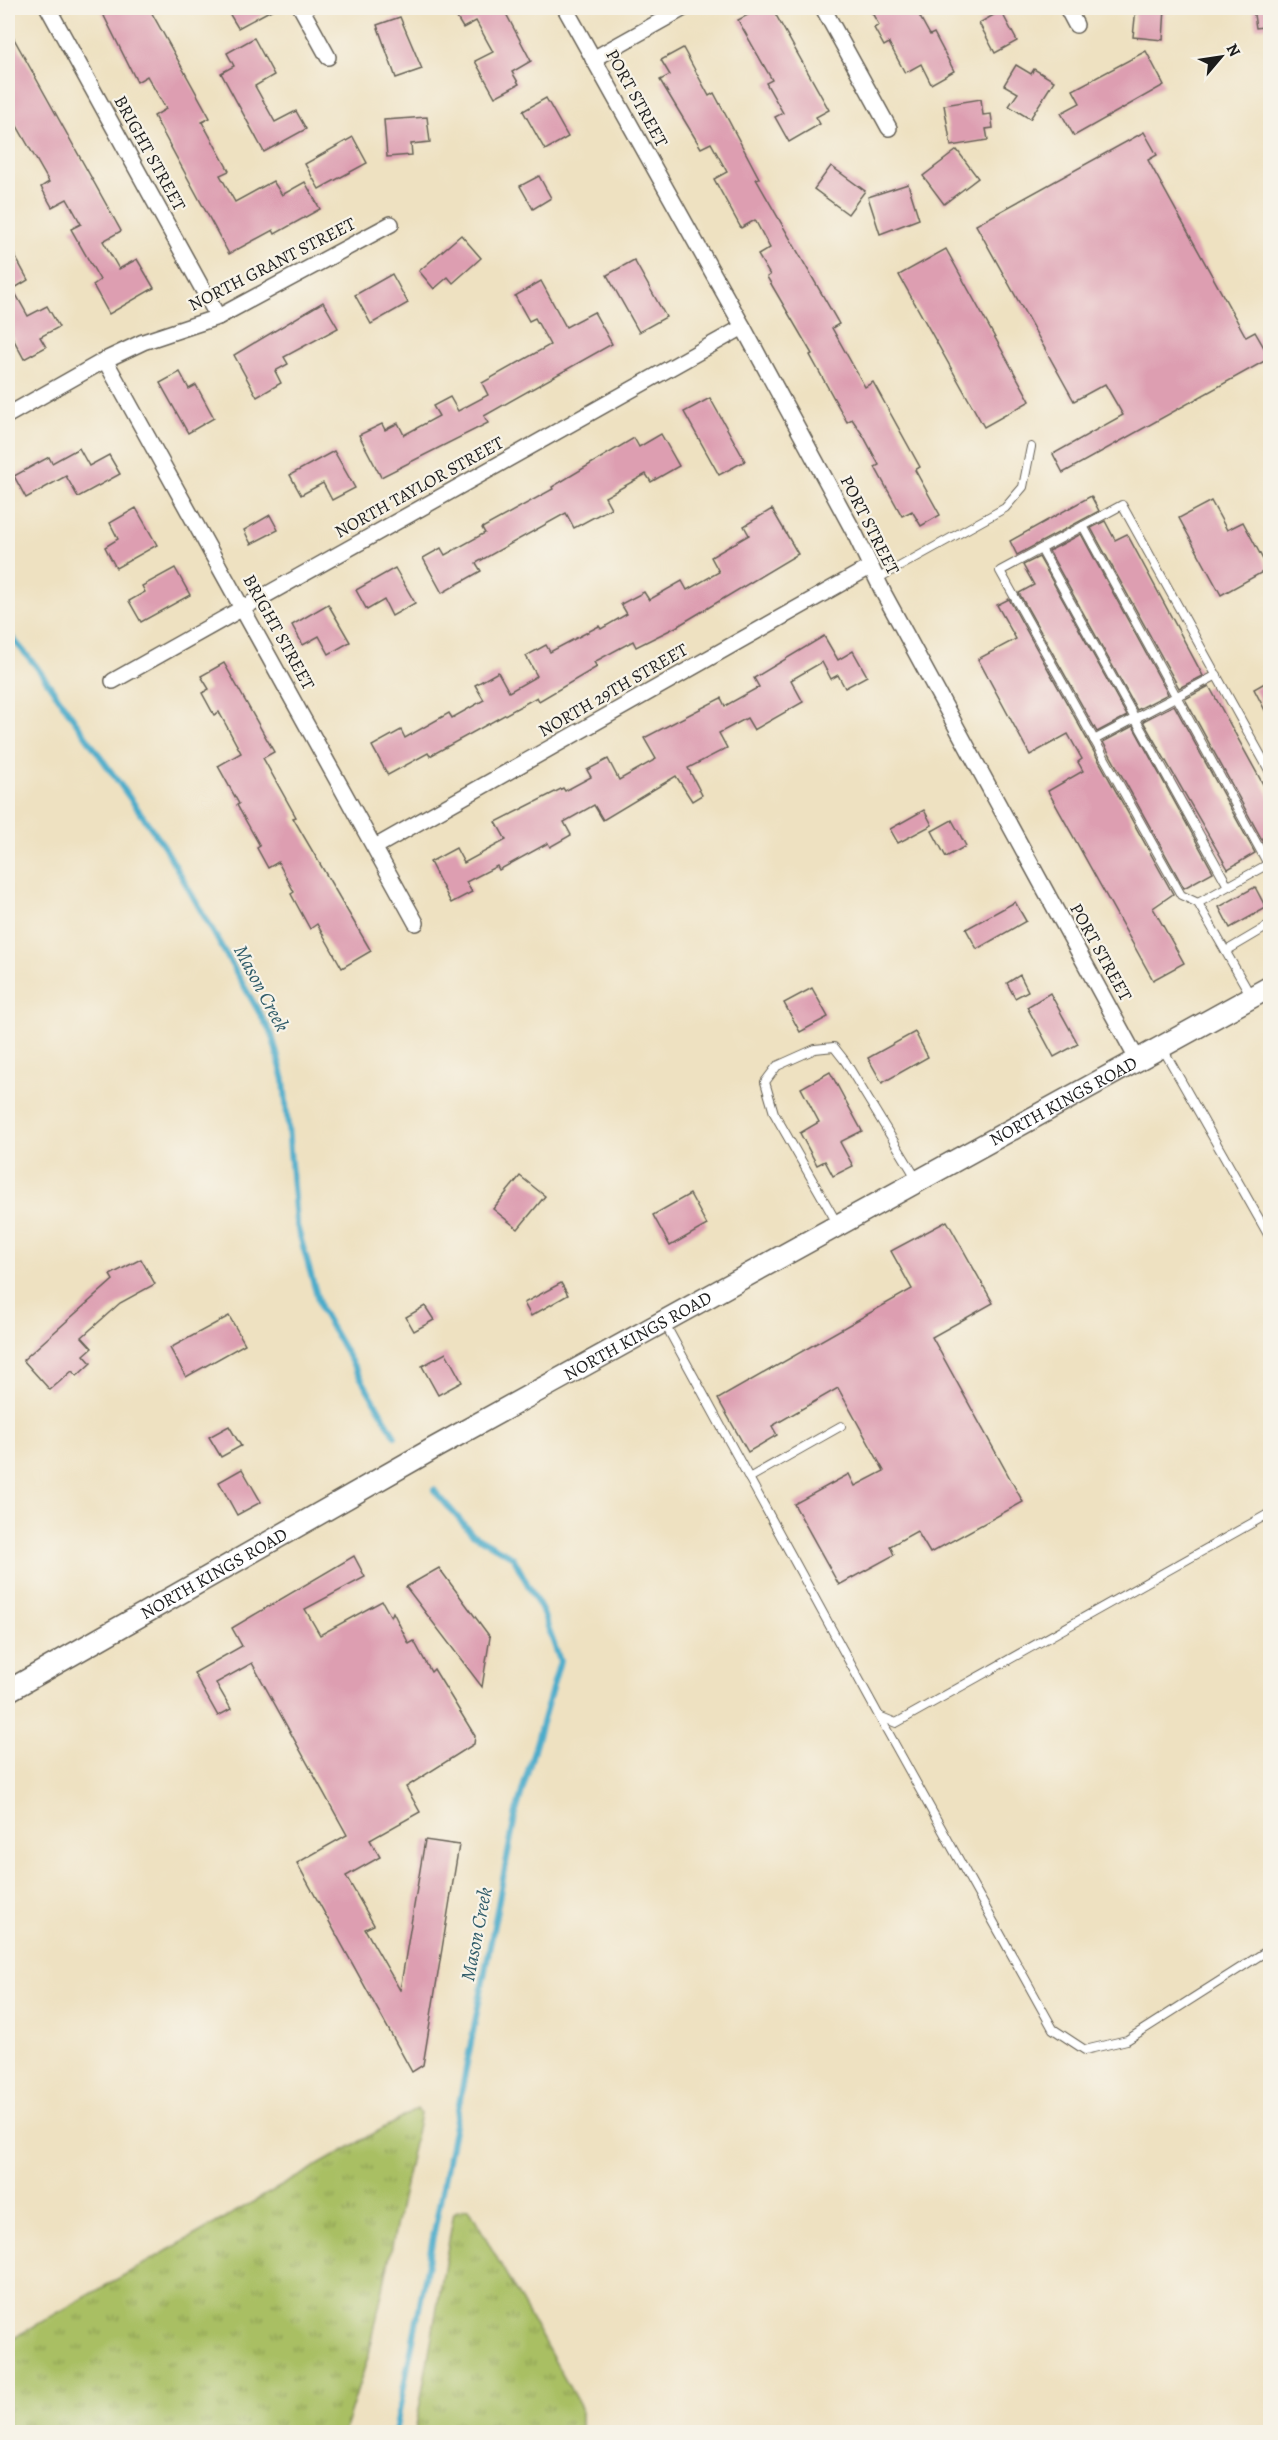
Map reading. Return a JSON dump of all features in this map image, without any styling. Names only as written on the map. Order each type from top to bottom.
[{"type":"main road","name":"NORTH KINGS ROAD","points":[[8,1691],[436,1447],[1270,987]]},
{"type":"street","name":"BRIGHT STREET","points":[[48,8],[218,317]]},
{"type":"street","points":[[301,8],[328,57]]},
{"type":"street","name":"PORT STREET","points":[[565,8],[743,327],[1138,1061]]},
{"type":"street","points":[[593,59],[684,8]]},
{"type":"street","points":[[823,8],[889,128]]},
{"type":"street","points":[[1067,8],[1076,25]]},
{"type":"street","name":"NORTH GRANT STREET","points":[[8,413],[143,342],[218,317],[391,224]]},
{"type":"street","name":"NORTH TAYLOR STREET","points":[[113,681],[743,327]]},
{"type":"street","name":"BRIGHT STREET","points":[[105,360],[244,607],[416,923]]},
{"type":"street","name":"NORTH 29TH STREET","points":[[375,847],[874,573]]},
{"type":"lane","points":[[874,573],[1005,508],[1023,487],[1030,447]]},
{"type":"lane","points":[[1252,997],[1198,903],[1180,895],[1000,571],[1122,505],[1270,772]]},
{"type":"lane","points":[[1083,526],[1269,864],[1198,903]]},
{"type":"lane","points":[[1041,549],[1228,886]]},
{"type":"lane","points":[[1094,740],[1217,675]]},
{"type":"lane","points":[[1226,951],[1270,925]]},
{"type":"lane","points":[[836,1225],[838,1222],[774,1113],[765,1082],[777,1066],[815,1049],[834,1047],[845,1061],[918,1182]]},
{"type":"lane","points":[[1162,1048],[1270,1238]]},
{"type":"lane","points":[[664,1322],[1053,2029],[1085,2050],[1127,2040],[1270,1949]]},
{"type":"lane","points":[[749,1478],[841,1426]]},
{"type":"lane","points":[[879,1716],[896,1722],[1270,1513]]},
{"type":"green space","points":[[417,2109],[420,2114],[369,2354],[344,2432],[8,2432],[8,2341]]},
{"type":"green space","points":[[469,2208],[581,2408],[581,2432],[415,2432],[454,2212]]},
{"type":"building","points":[[100,8],[149,8],[210,118],[202,122],[229,171],[220,175],[235,202],[273,181],[282,195],[305,182],[320,209],[275,234],[273,230],[229,254],[154,116],[166,109],[147,76],[137,82]]},
{"type":"building","points":[[226,8],[275,8],[238,28]]},
{"type":"building","points":[[451,8],[503,8],[531,61],[512,72],[519,84],[495,97],[475,61],[493,52],[476,21],[463,28]]},
{"type":"building","points":[[761,8],[772,8],[829,110],[816,117],[820,124],[789,142],[775,117],[783,113],[766,83],[772,80],[738,20]]},
{"type":"building","points":[[869,8],[915,8],[930,35],[934,33],[954,71],[931,84],[921,64],[905,73],[889,43],[884,46],[874,28],[879,25]]},
{"type":"building","points":[[1136,8],[1165,8],[1163,40],[1133,37]]},
{"type":"building","points":[[1253,8],[1270,8],[1270,26],[1256,28]]},
{"type":"building","points":[[1001,11],[1017,41],[995,53],[979,23]]},
{"type":"building","points":[[400,17],[422,69],[396,78],[377,25]]},
{"type":"building","points":[[8,28],[121,231],[103,241],[119,269],[137,259],[154,288],[109,314],[93,285],[100,280],[71,229],[81,224],[67,199],[52,207],[41,187],[49,182],[13,119],[8,122]]},
{"type":"building","points":[[254,38],[274,75],[255,86],[275,122],[296,111],[306,129],[264,152],[221,73],[234,66],[227,53]]},
{"type":"building","points":[[683,48],[709,96],[714,93],[759,178],[756,179],[839,324],[832,328],[865,387],[873,382],[920,467],[915,470],[940,515],[921,526],[912,511],[902,516],[875,467],[879,465],[864,437],[852,419],[847,422],[810,355],[812,354],[767,277],[770,275],[758,255],[770,248],[755,220],[741,228],[714,179],[727,172],[711,143],[701,148],[660,80],[670,75],[661,60]]},
{"type":"building","points":[[1146,51],[1164,85],[1074,136],[1061,113],[1080,103],[1073,90]]},
{"type":"building","points":[[1016,65],[1031,74],[1034,69],[1054,81],[1030,119],[1009,106],[1018,93],[1004,85]]},
{"type":"building","points":[[546,98],[568,137],[545,150],[523,111]]},
{"type":"building","points":[[981,99],[983,115],[991,114],[993,128],[986,129],[988,140],[951,146],[944,105]]},
{"type":"building","points":[[427,117],[430,142],[411,144],[412,155],[387,157],[384,120]]},
{"type":"building","points":[[1144,132],[1157,155],[1148,160],[1246,337],[1255,332],[1270,358],[1063,473],[1053,454],[1123,415],[1105,384],[1074,401],[976,225]]},
{"type":"building","points":[[353,137],[367,163],[319,189],[305,164]]},
{"type":"building","points":[[957,150],[978,178],[944,204],[923,176]]},
{"type":"building","points":[[831,166],[865,191],[848,214],[814,189]]},
{"type":"building","points":[[539,176],[551,198],[533,209],[520,186]]},
{"type":"building","points":[[908,184],[919,219],[880,234],[868,197]]},
{"type":"building","points":[[461,235],[481,258],[453,283],[448,277],[434,289],[419,271]]},
{"type":"building","points":[[8,243],[28,280],[13,289],[28,316],[47,306],[59,327],[40,337],[46,347],[24,359],[8,329]]},
{"type":"building","points":[[946,249],[1030,401],[984,427],[899,275]]},
{"type":"building","points":[[634,260],[666,317],[639,332],[607,275]]},
{"type":"building","points":[[392,274],[408,303],[371,324],[355,295]]},
{"type":"building","points":[[541,281],[566,327],[594,312],[612,344],[484,416],[488,423],[381,477],[359,435],[382,424],[385,430],[398,423],[404,435],[439,416],[433,406],[450,397],[458,411],[488,395],[482,383],[550,345],[535,318],[529,321],[515,296]]},
{"type":"building","points":[[323,302],[338,328],[284,357],[288,364],[275,371],[281,383],[257,397],[234,355]]},
{"type":"building","points":[[180,372],[189,389],[196,385],[214,418],[188,433],[160,383]]},
{"type":"building","points":[[710,398],[745,461],[719,475],[684,412]]},
{"type":"building","points":[[661,434],[679,466],[651,482],[646,474],[605,497],[611,508],[574,528],[566,513],[476,563],[481,571],[442,593],[423,558],[441,548],[445,555],[485,533],[482,528],[553,489],[552,487],[634,438],[639,447]]},
{"type":"building","points":[[79,448],[89,466],[109,455],[120,474],[78,497],[66,476],[26,498],[14,476],[49,457],[52,463]]},
{"type":"building","points":[[334,451],[355,488],[332,500],[323,483],[301,495],[290,475]]},
{"type":"building","points":[[1091,496],[1099,511],[1017,555],[1010,541]]},
{"type":"building","points":[[1211,501],[1227,530],[1243,522],[1268,569],[1221,595],[1179,518]]},
{"type":"building","points":[[136,508],[157,545],[116,568],[105,547],[118,539],[110,523]]},
{"type":"building","points":[[772,509],[798,554],[676,627],[636,647],[633,641],[594,662],[597,667],[539,701],[537,697],[430,756],[428,753],[388,775],[372,746],[401,730],[405,738],[449,713],[452,718],[484,700],[475,685],[498,672],[509,692],[537,676],[526,656],[546,645],[550,652],[599,626],[601,629],[627,614],[621,604],[644,592],[649,600],[682,581],[687,590],[719,572],[711,557],[749,535],[744,526]]},
{"type":"building","points":[[270,515],[278,530],[251,544],[244,530]]},
{"type":"building","points":[[1105,521],[1115,540],[1127,534],[1203,676],[1179,688],[1091,528]]},
{"type":"building","points":[[1081,534],[1168,694],[1137,710],[1049,551]]},
{"type":"building","points":[[1039,557],[1127,716],[1097,732],[1019,593],[1034,585],[1023,565]]},
{"type":"building","points":[[175,568],[190,595],[141,622],[129,601],[145,592],[142,586]]},
{"type":"building","points":[[395,568],[415,603],[392,616],[384,600],[367,610],[356,590]]},
{"type":"building","points":[[1009,599],[1173,894],[1153,908],[1184,963],[1153,980],[1048,791],[1083,771],[1078,762],[1082,759],[1068,734],[1030,755],[978,659],[1016,639],[997,605]]},
{"type":"building","points":[[328,604],[350,642],[329,654],[319,636],[303,645],[292,625]]},
{"type":"building","points":[[824,636],[838,660],[853,651],[867,676],[845,688],[838,675],[831,679],[822,662],[791,680],[803,702],[754,730],[747,718],[719,733],[727,748],[688,768],[702,795],[692,801],[676,776],[603,820],[594,805],[564,822],[571,835],[550,847],[548,843],[499,870],[497,866],[466,882],[472,892],[451,903],[430,862],[456,848],[464,863],[506,840],[496,822],[563,788],[565,791],[591,777],[587,770],[608,759],[619,780],[656,759],[644,738],[721,698],[725,706],[759,687],[754,678]]},
{"type":"building","points":[[224,663],[274,752],[263,758],[296,817],[293,818],[371,951],[342,968],[317,924],[310,929],[291,894],[294,892],[278,862],[268,868],[257,848],[260,846],[218,766],[241,753],[219,712],[214,715],[202,693],[209,689],[201,676]]},
{"type":"building","points":[[1270,680],[1270,720],[1254,689]]},
{"type":"building","points":[[1209,686],[1270,797],[1270,845],[1266,847],[1185,699]]},
{"type":"building","points":[[1174,705],[1255,853],[1228,869],[1143,721]]},
{"type":"building","points":[[1133,726],[1213,872],[1184,888],[1103,742]]},
{"type":"building","points":[[924,810],[932,825],[898,843],[890,829]]},
{"type":"building","points":[[952,820],[966,846],[946,857],[932,831]]},
{"type":"building","points":[[1255,887],[1266,908],[1230,928],[1219,907]]},
{"type":"building","points":[[1015,902],[1026,921],[977,949],[966,929]]},
{"type":"building","points":[[1020,975],[1028,991],[1015,998],[1007,983]]},
{"type":"building","points":[[812,988],[828,1017],[800,1032],[784,1003]]},
{"type":"building","points":[[1050,993],[1078,1044],[1054,1057],[1027,1007]]},
{"type":"building","points":[[915,1032],[928,1057],[882,1083],[868,1058]]},
{"type":"building","points":[[830,1072],[862,1131],[840,1142],[853,1166],[833,1176],[825,1161],[817,1165],[800,1133],[819,1122],[801,1088]]},
{"type":"building","points":[[520,1176],[545,1196],[518,1229],[493,1209]]},
{"type":"building","points":[[690,1194],[707,1225],[670,1246],[653,1215]]},
{"type":"building","points":[[947,1221],[993,1303],[932,1337],[1023,1502],[930,1553],[917,1531],[890,1546],[894,1555],[839,1585],[794,1504],[849,1474],[855,1486],[884,1471],[838,1388],[772,1426],[777,1435],[748,1452],[718,1399],[912,1289],[891,1251]]},
{"type":"building","points":[[141,1259],[155,1284],[120,1303],[82,1337],[92,1348],[84,1355],[91,1363],[77,1376],[72,1371],[50,1390],[23,1360],[113,1280],[110,1275]]},
{"type":"building","points":[[561,1283],[568,1295],[531,1316],[524,1303]]},
{"type":"building","points":[[425,1306],[434,1320],[414,1331],[406,1317]]},
{"type":"building","points":[[229,1316],[245,1344],[186,1377],[170,1348]]},
{"type":"building","points":[[446,1353],[462,1382],[438,1395],[422,1366]]},
{"type":"building","points":[[229,1426],[241,1446],[221,1457],[209,1437]]},
{"type":"building","points":[[242,1469],[261,1502],[237,1515],[219,1482]]},
{"type":"building","points":[[354,1556],[365,1577],[305,1609],[320,1635],[382,1601],[391,1617],[393,1612],[409,1644],[414,1641],[431,1672],[434,1669],[475,1736],[474,1744],[406,1787],[420,1812],[370,1840],[380,1857],[346,1876],[374,1925],[365,1929],[400,1990],[425,1840],[459,1845],[423,2065],[412,2072],[297,1863],[347,1835],[252,1663],[216,1683],[231,1709],[218,1716],[194,1673],[242,1646],[232,1628]]},
{"type":"building","points":[[439,1568],[490,1637],[482,1687],[406,1587]]},
{"type":"waterway","name":"Mason Creek","points":[[8,633],[36,666],[164,846],[272,1035],[284,1080],[296,1222],[321,1310],[395,1436]]},
{"type":"waterway","name":"Mason Creek","points":[[395,2432],[516,1812],[560,1661],[543,1613],[513,1557],[472,1534],[434,1490]]}]
